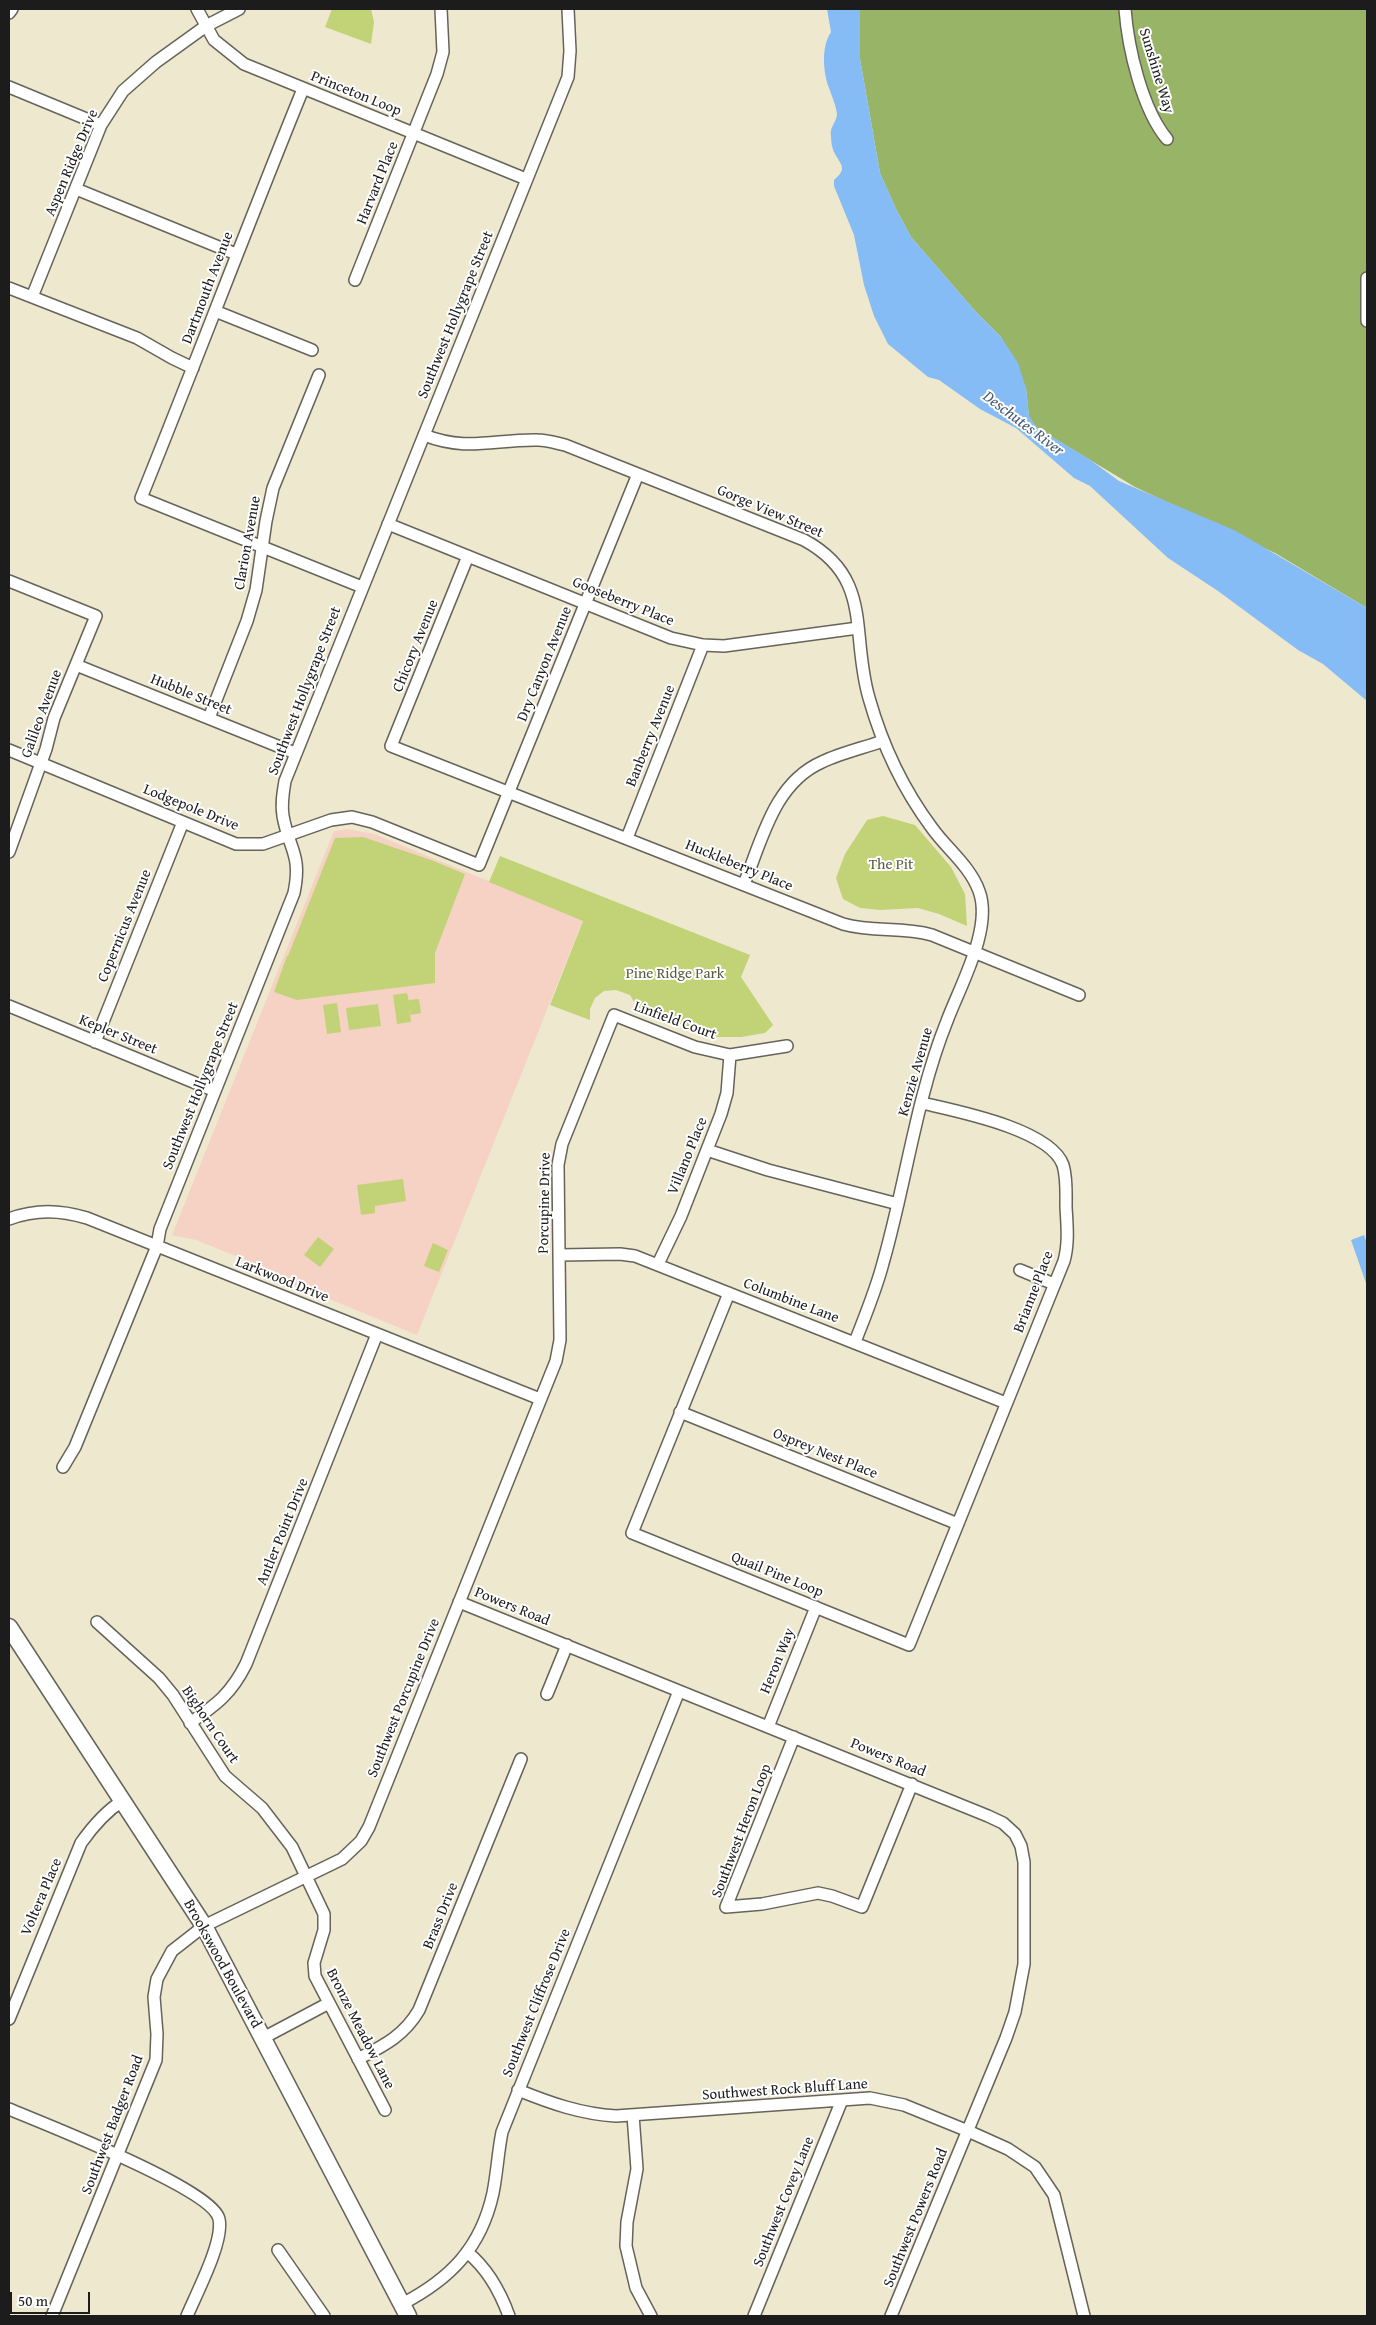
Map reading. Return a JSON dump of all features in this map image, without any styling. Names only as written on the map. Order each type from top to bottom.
[{"type":"main road","name":"Brookswood Boulevard","points":[[9,1627],[204,1926],[405,2310]]},
{"type":"street","points":[[9,13],[12,9]]},
{"type":"street","name":"Princeton Loop","points":[[197,9],[214,40],[244,64],[526,179]]},
{"type":"street","name":"Aspen Ridge Drive","points":[[32,297],[101,125],[123,91],[140,74],[206,26],[238,9]]},
{"type":"street","name":"Harvard Place","points":[[355,280],[414,134],[442,57],[441,9]]},
{"type":"street","name":"Southwest Hollygrape Street","points":[[63,1467],[75,1447],[157,1246],[160,1229],[294,893],[297,878],[297,861],[283,817],[282,801],[285,781],[568,77],[570,51],[568,9]]},
{"type":"street","name":"Sunshine Way","points":[[1125,9],[1126,26],[1140,81],[1158,128],[1167,139]]},
{"type":"street","points":[[9,87],[101,125]]},
{"type":"street","name":"Dartmouth Avenue","points":[[262,547],[141,498],[236,254],[304,88]]},
{"type":"street","points":[[76,189],[236,254]]},
{"type":"street","points":[[1367,278],[1367,321]]},
{"type":"street","points":[[9,288],[137,338],[193,368]]},
{"type":"street","points":[[215,311],[312,350]]},
{"type":"street","name":"Clarion Avenue","points":[[209,718],[247,621],[256,590],[273,488],[319,375]]},
{"type":"street","name":"Gorge View Street","points":[[424,435],[456,445],[482,445],[540,439],[565,444],[804,540],[818,548],[840,568],[847,580],[856,607],[860,660],[868,697],[883,741],[907,790],[932,828],[966,869],[979,891],[983,919],[974,951]]},
{"type":"street","name":"Dry Canyon Avenue","points":[[479,865],[638,474]]},
{"type":"street","name":"Gooseberry Place","points":[[388,524],[671,638],[703,645],[724,646],[858,628]]},
{"type":"street","points":[[262,547],[362,587]]},
{"type":"street","name":"Chicory Avenue","points":[[391,746],[468,556]]},
{"type":"street","name":"Galileo Avenue","points":[[9,581],[96,616],[54,718],[9,852]]},
{"type":"street","name":"Banberry Avenue","points":[[627,838],[703,645]]},
{"type":"street","name":"Hubble Street","points":[[76,665],[295,753]]},
{"type":"street","points":[[744,884],[775,807],[787,788],[804,773],[821,762],[883,741]]},
{"type":"street","name":"Huckleberry Place","points":[[391,746],[843,924],[874,930],[916,930],[974,951],[1079,995]]},
{"type":"street","name":"Lodgepole Drive","points":[[9,750],[236,844],[263,844],[331,820],[352,817],[372,822],[479,865]]},
{"type":"street","name":"Copernicus Avenue","points":[[95,1042],[183,822]]},
{"type":"street","name":"Kenzie Avenue","points":[[855,1342],[883,1264],[935,1050],[974,951]]},
{"type":"street","name":"Kepler Street","points":[[9,1006],[215,1092]]},
{"type":"street","name":"Linfield Court","points":[[614,1015],[695,1047],[730,1055],[787,1046]]},
{"type":"street","name":"Porcupine Drive","points":[[540,1399],[556,1361],[560,1340],[558,1165],[562,1144],[614,1015]]},
{"type":"street","name":"Villano Place","points":[[658,1264],[681,1216],[727,1093],[730,1055]]},
{"type":"street","name":"Brianne Place","points":[[922,1103],[994,1121],[1034,1138],[1057,1154],[1063,1165],[1066,1183],[1068,1243],[1064,1261],[1006,1403]]},
{"type":"street","points":[[707,1150],[768,1170],[898,1204]]},
{"type":"street","name":"Larkwood Drive","points":[[9,1219],[46,1211],[65,1212],[87,1218],[540,1399]]},
{"type":"street","name":"Columbine Lane","points":[[559,1254],[620,1254],[658,1264],[1006,1403]]},
{"type":"street","points":[[1020,1270],[1054,1284]]},
{"type":"street","name":"Quail Pine Loop","points":[[729,1293],[632,1533],[909,1645],[1006,1403]]},
{"type":"street","name":"Antler Point Drive","points":[[190,1723],[230,1692],[246,1664],[377,1334]]},
{"type":"street","name":"Southwest Porcupine Drive","points":[[204,1926],[342,1859],[361,1841],[369,1827],[540,1399]]},
{"type":"street","name":"Osprey Nest Place","points":[[680,1412],[958,1524]]},
{"type":"street","name":"Powers Road","points":[[459,1602],[912,1784],[1004,1823],[1015,1834],[1021,1846],[1024,1871],[1024,1964],[1021,1987],[1006,2038],[968,2131]]},
{"type":"street","name":"Heron Way","points":[[768,1726],[816,1607]]},
{"type":"street","name":"Bighorn Court","points":[[96,1622],[159,1678],[173,1695],[225,1776],[262,1808],[277,1825],[292,1847],[307,1876]]},
{"type":"street","points":[[547,1694],[566,1645]]},
{"type":"street","name":"Southwest Cliffrose Drive","points":[[405,2310],[440,2282],[467,2252],[479,2232],[492,2192],[502,2132],[679,1691]]},
{"type":"street","name":"Southwest Heron Loop","points":[[794,1737],[726,1908],[762,1904],[818,1893],[832,1896],[862,1908],[912,1784]]},
{"type":"street","name":"Brass Drive","points":[[358,2059],[390,2043],[403,2032],[419,2010],[520,1759]]},
{"type":"street","name":"Voltera Place","points":[[9,2019],[81,1843],[99,1820],[122,1801]]},
{"type":"street","name":"Bronze Meadow Lane","points":[[307,1876],[324,1914],[324,1930],[314,1970],[329,2003],[385,2110]]},
{"type":"street","name":"Southwest Badger Road","points":[[52,2316],[156,2060],[154,1997],[157,1979],[172,1951],[204,1926]]},
{"type":"street","points":[[263,2038],[329,2003]]},
{"type":"street","name":"Southwest Rock Bluff Lane","points":[[518,2090],[573,2110],[597,2115],[633,2115],[870,2098],[888,2100],[904,2105],[968,2131],[1021,2156],[1035,2167],[1054,2195],[1084,2316]]},
{"type":"street","name":"Southwest Covey Lane","points":[[754,2316],[842,2100]]},
{"type":"street","points":[[9,2109],[119,2154],[208,2204],[219,2218],[220,2236],[187,2316]]},
{"type":"street","points":[[633,2115],[637,2169],[627,2222],[626,2246],[636,2288],[651,2316]]},
{"type":"street","name":"Southwest Powers Road","points":[[892,2316],[968,2131]]},
{"type":"street","points":[[278,2250],[324,2316]]},
{"type":"street","points":[[467,2252],[489,2274],[504,2300],[509,2316]]},
{"type":"street","points":[[310,2316],[315,2304]]},
{"type":"shaded area","points":[[348,829],[374,834],[583,920],[417,1335],[273,1276],[268,1269],[196,1240],[172,1235],[334,831]]},
{"type":"green space","points":[[332,9],[371,9],[374,22],[371,44],[325,27]]},
{"type":"green space","points":[[860,9],[1367,9],[1367,608],[1275,553],[1135,487],[1037,428],[1029,417],[1026,388],[1001,337],[975,311],[911,237],[880,173],[860,59]]},
{"type":"green space","name":"The Pit","points":[[883,816],[915,825],[951,867],[965,894],[967,926],[939,914],[918,908],[880,910],[860,908],[843,899],[836,878],[845,854],[867,820]]},
{"type":"green space","points":[[363,837],[431,860],[465,874],[435,953],[435,983],[297,1000],[274,992],[335,838]]},
{"type":"green space","name":"Pine Ridge Park","points":[[500,856],[750,955],[741,977],[773,1025],[765,1033],[741,1037],[718,1037],[637,1007],[630,995],[616,990],[604,991],[595,998],[590,1009],[590,1020],[550,1005],[583,921],[489,882]]},
{"type":"green space","points":[[407,993],[409,1002],[409,1000],[419,999],[421,1013],[411,1015],[410,1008],[411,1022],[397,1024],[393,995]]},
{"type":"green space","points":[[337,1003],[341,1032],[327,1034],[323,1005]]},
{"type":"green space","points":[[378,1004],[381,1026],[349,1030],[346,1008]]},
{"type":"green space","points":[[403,1179],[406,1201],[375,1206],[375,1213],[361,1215],[357,1185]]},
{"type":"green space","points":[[318,1237],[334,1249],[320,1267],[304,1255]]},
{"type":"green space","points":[[433,1243],[448,1250],[439,1272],[424,1266]]},
{"type":"water","name":"Deschutes River","points":[[827,9],[860,9],[860,59],[880,173],[911,237],[975,311],[1001,337],[1018,363],[1026,388],[1029,416],[1037,428],[1089,459],[1119,481],[1236,531],[1367,608],[1367,701],[1323,664],[1298,650],[1218,591],[1168,558],[1090,486],[1074,478],[1016,428],[980,409],[939,380],[928,377],[888,344],[874,316],[864,285],[854,235],[834,186],[834,180],[841,173],[842,167],[833,150],[831,141],[831,130],[837,114],[824,67],[824,52],[831,32]]},
{"type":"water","points":[[1364,1235],[1367,1243],[1367,1286],[1351,1240]]}]
